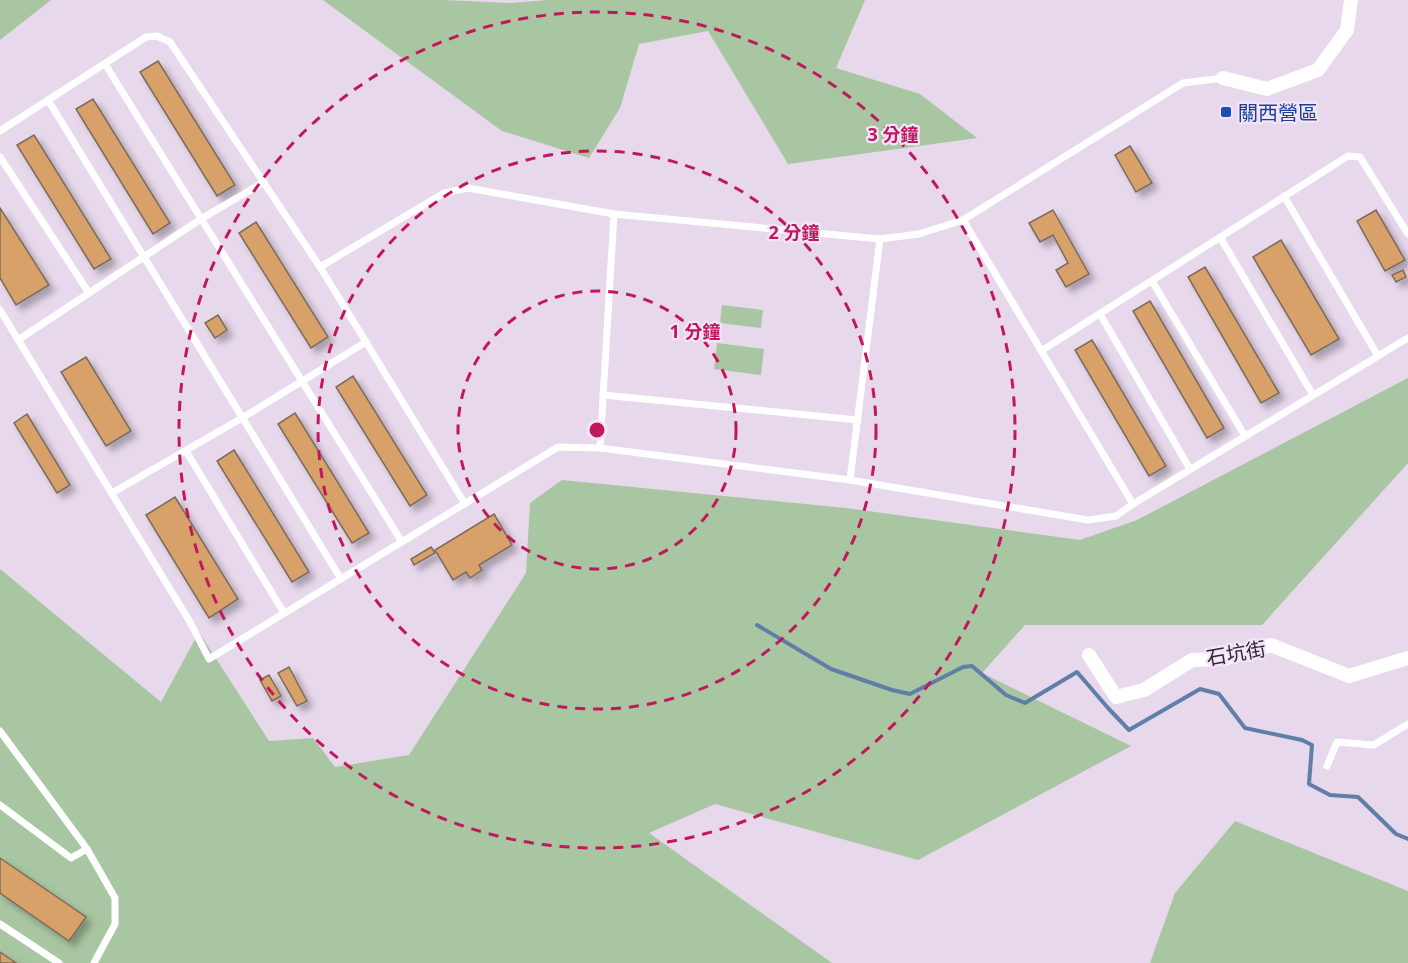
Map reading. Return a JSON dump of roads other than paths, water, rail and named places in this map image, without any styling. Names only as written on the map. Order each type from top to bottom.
[{"type":"street","points":[[1222,78],[1267,89],[1318,70],[1347,30],[1351,0]]},
{"type":"street","name":"石坑街","points":[[1089,655],[1116,697],[1144,690],[1192,660],[1223,659],[1271,645],[1349,676],[1408,658]]},
{"type":"lane","points":[[0,131],[146,37],[157,36],[170,42],[320,267],[465,504]]},
{"type":"lane","points":[[105,64],[402,542]]},
{"type":"lane","points":[[320,267],[444,193],[468,188],[614,214],[880,239],[919,234],[963,220],[1183,82],[1222,78]]},
{"type":"lane","points":[[48,100],[341,579]]},
{"type":"lane","points":[[0,156],[89,293]]},
{"type":"lane","points":[[1041,351],[1348,156],[1360,157],[1408,234]]},
{"type":"lane","points":[[18,340],[201,219],[264,182]]},
{"type":"lane","points":[[1284,196],[1378,356]]},
{"type":"lane","points":[[600,448],[614,214]]},
{"type":"lane","points":[[963,220],[1133,504]]},
{"type":"lane","points":[[1220,237],[1312,396]]},
{"type":"lane","points":[[850,480],[880,239]]},
{"type":"lane","points":[[1152,281],[1245,436]]},
{"type":"lane","points":[[0,310],[190,622],[209,659],[558,447],[600,448],[850,480],[1088,520],[1116,516],[1408,338]]},
{"type":"lane","points":[[1100,314],[1190,469]]},
{"type":"lane","points":[[112,493],[242,418],[366,342]]},
{"type":"lane","points":[[603,395],[858,420]]},
{"type":"lane","points":[[186,451],[284,613]]},
{"type":"lane","points":[[1327,766],[1337,742],[1374,745],[1408,724]]},
{"type":"lane","points":[[0,731],[87,849],[116,898],[115,924],[94,963]]},
{"type":"lane","points":[[0,805],[71,858],[87,849]]},
{"type":"lane","points":[[0,924],[59,963]]},
{"type":"waterway","points":[[757,625],[831,669],[910,694],[963,667],[972,666],[1006,695],[1025,703],[1077,672],[1129,730],[1200,689],[1219,694],[1245,728],[1302,740],[1312,745],[1309,784],[1330,795],[1358,797],[1396,834],[1408,839]]},
{"type":"place","name":"關西營區","points":[[1226,112]]}]
